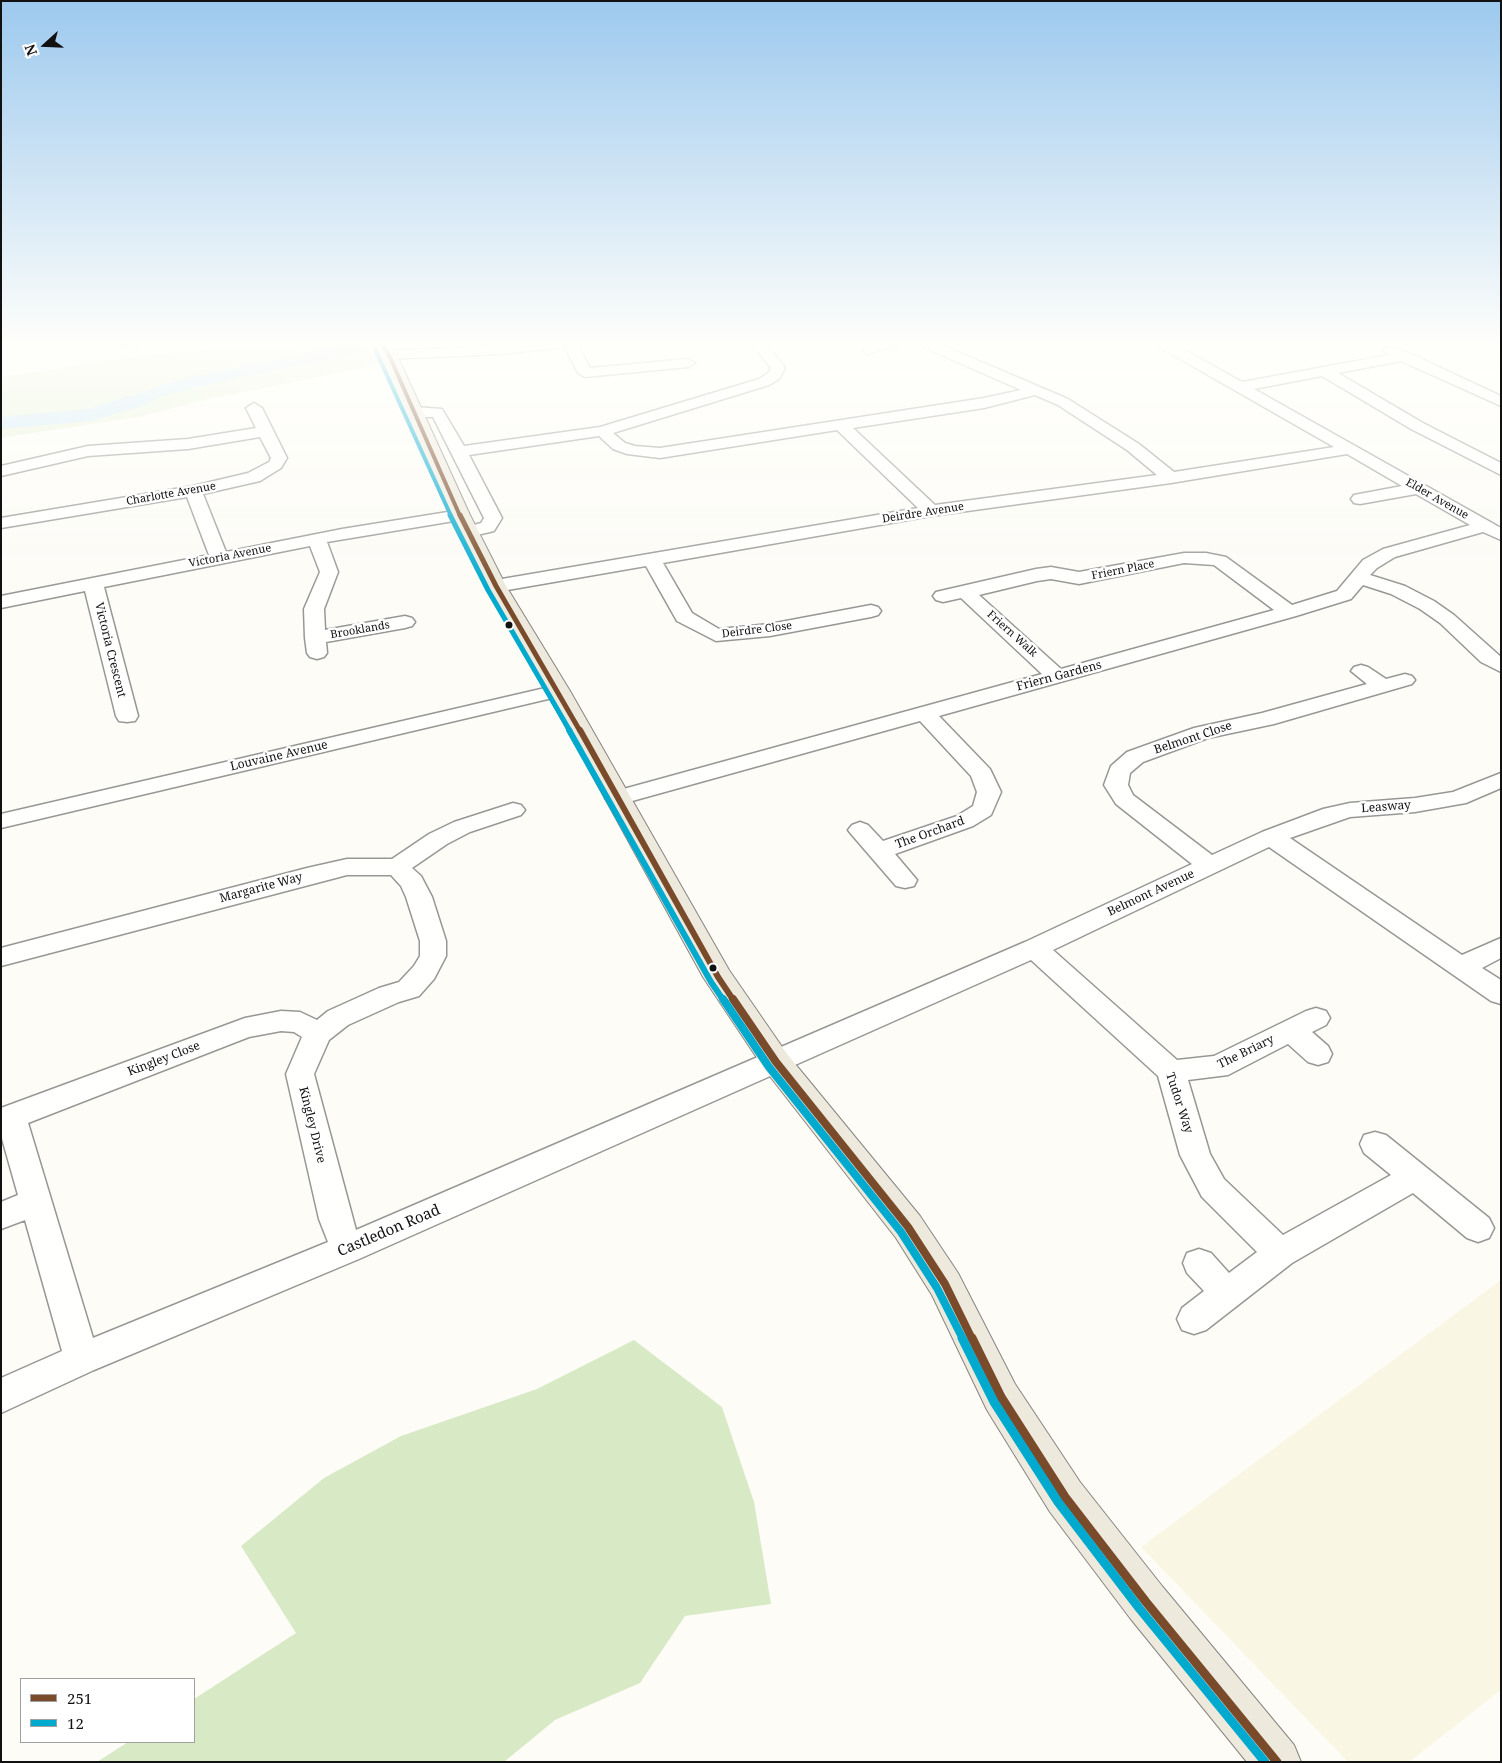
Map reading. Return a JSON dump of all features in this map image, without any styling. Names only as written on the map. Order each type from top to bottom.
[{"type":"main road","points":[[421,426],[464,523],[496,586],[558,691],[718,978],[776,1062],[908,1227],[945,1284],[1001,1397],[1065,1497],[1146,1602],[1278,1762]]},
{"type":"street","name":"Charlotte Avenue","points":[[1,523],[241,482],[266,472],[275,465],[279,458],[264,426]]},
{"type":"street","points":[[445,426],[459,452],[602,431],[618,426]]},
{"type":"street","points":[[602,431],[619,446],[633,451],[660,452],[840,426]]},
{"type":"street","points":[[842,426],[931,511]]},
{"type":"street","points":[[1101,426],[1133,447],[1171,478]]},
{"type":"street","name":"Elder Avenue","points":[[1310,426],[1493,531]]},
{"type":"street","points":[[1418,426],[1498,466]]},
{"type":"street","points":[[1,471],[42,460],[88,452],[188,444],[266,431]]},
{"type":"street","name":"Deirdre Avenue","points":[[496,586],[931,511],[1171,478],[1350,449]]},
{"type":"street","name":"Victoria Avenue","points":[[1,602],[317,539],[464,523],[488,526],[493,518],[459,452]]},
{"type":"street","points":[[1360,500],[1418,488]]},
{"type":"street","points":[[193,491],[219,558]]},
{"type":"street","name":"Friern Gardens","points":[[617,798],[923,712],[1058,677],[1344,595],[1357,577],[1370,564],[1389,552],[1493,531]]},
{"type":"street","name":"Brooklands","points":[[317,539],[328,578],[314,610],[316,646],[405,622]]},
{"type":"street","name":"Friern Place","points":[[943,596],[1036,574],[1050,573],[1079,578],[1177,559],[1206,558],[1220,561],[1288,612]]},
{"type":"street","name":"Deirdre Close","points":[[652,559],[684,617],[716,635],[770,630],[871,611]]},
{"type":"street","points":[[1357,577],[1398,590],[1427,605],[1447,619],[1481,652],[1501,666]]},
{"type":"street","name":"Victoria Crescent","points":[[93,583],[127,716]]},
{"type":"street","name":"Friern Walk","points":[[965,592],[1058,677]]},
{"type":"street","points":[[1362,671],[1383,686]]},
{"type":"street","name":"Belmont Close","points":[[1210,865],[1124,798],[1116,785],[1119,771],[1135,757],[1202,733],[1266,719],[1405,680]]},
{"type":"street","name":"Louvaine Avenue","points":[[1,821],[558,691]]},
{"type":"street","name":"The Orchard","points":[[904,880],[879,851],[965,821],[983,810],[990,792],[982,774],[923,712]]},
{"type":"street","name":"Leasway","points":[[1271,837],[1331,814],[1350,810],[1415,805],[1458,798],[1501,780]]},
{"type":"street","points":[[397,867],[438,839],[462,827],[513,810]]},
{"type":"street","points":[[860,830],[879,851]]},
{"type":"street","points":[[1271,837],[1501,994]]},
{"type":"street","name":"Belmont Avenue","points":[[776,1062],[1034,948],[1271,837]]},
{"type":"street","name":"Margarite Way","points":[[1,957],[307,876],[347,867],[397,867]]},
{"type":"street","name":"Kingley Drive","points":[[347,1249],[335,1218],[300,1074],[318,1034],[338,1018],[389,995],[409,989],[425,972],[433,956],[433,941],[412,882],[397,867]]},
{"type":"street","points":[[1462,966],[1501,947]]},
{"type":"street","name":"Tudor Way","points":[[1034,948],[1171,1071],[1194,1155],[1214,1188],[1280,1253]]},
{"type":"street","name":"The Briary","points":[[1171,1071],[1218,1067],[1316,1018]]},
{"type":"street","name":"Kingley Close","points":[[82,1359],[36,1202],[6,1119],[245,1028],[281,1021],[300,1022],[318,1034]]},
{"type":"street","points":[[1290,1030],[1318,1054]]},
{"type":"street","name":"Castledon Road","points":[[1,1396],[82,1359],[347,1249],[776,1062]]},
{"type":"street","points":[[1375,1144],[1478,1228]]},
{"type":"street","points":[[1194,1319],[1280,1253],[1415,1177]]},
{"type":"street","points":[[1,1216],[36,1202]]},
{"type":"street","points":[[1199,1263],[1228,1294]]},
{"type":"shaded area","points":[[1501,1280],[1501,1690],[1409,1762],[1348,1762],[1141,1547]]},
{"type":"green space","points":[[1,426],[77,426],[1,438]]},
{"type":"green space","points":[[634,1340],[722,1407],[754,1502],[771,1604],[685,1616],[640,1683],[555,1720],[504,1762],[97,1762],[126,1743],[195,1743],[195,1698],[296,1633],[241,1546],[324,1478],[401,1436],[537,1389]]},
{"type":"transit line","name":"12","points":[[410,426],[452,519],[488,590],[550,695],[711,982],[769,1067],[901,1232],[937,1288],[994,1402],[1058,1502],[1139,1608],[1265,1762]]},
{"type":"transit line","name":"251","points":[[421,426],[460,515],[496,586],[558,691],[718,977],[776,1062],[908,1227],[945,1284],[1001,1397],[1065,1497],[1146,1602],[1277,1762]]}]
